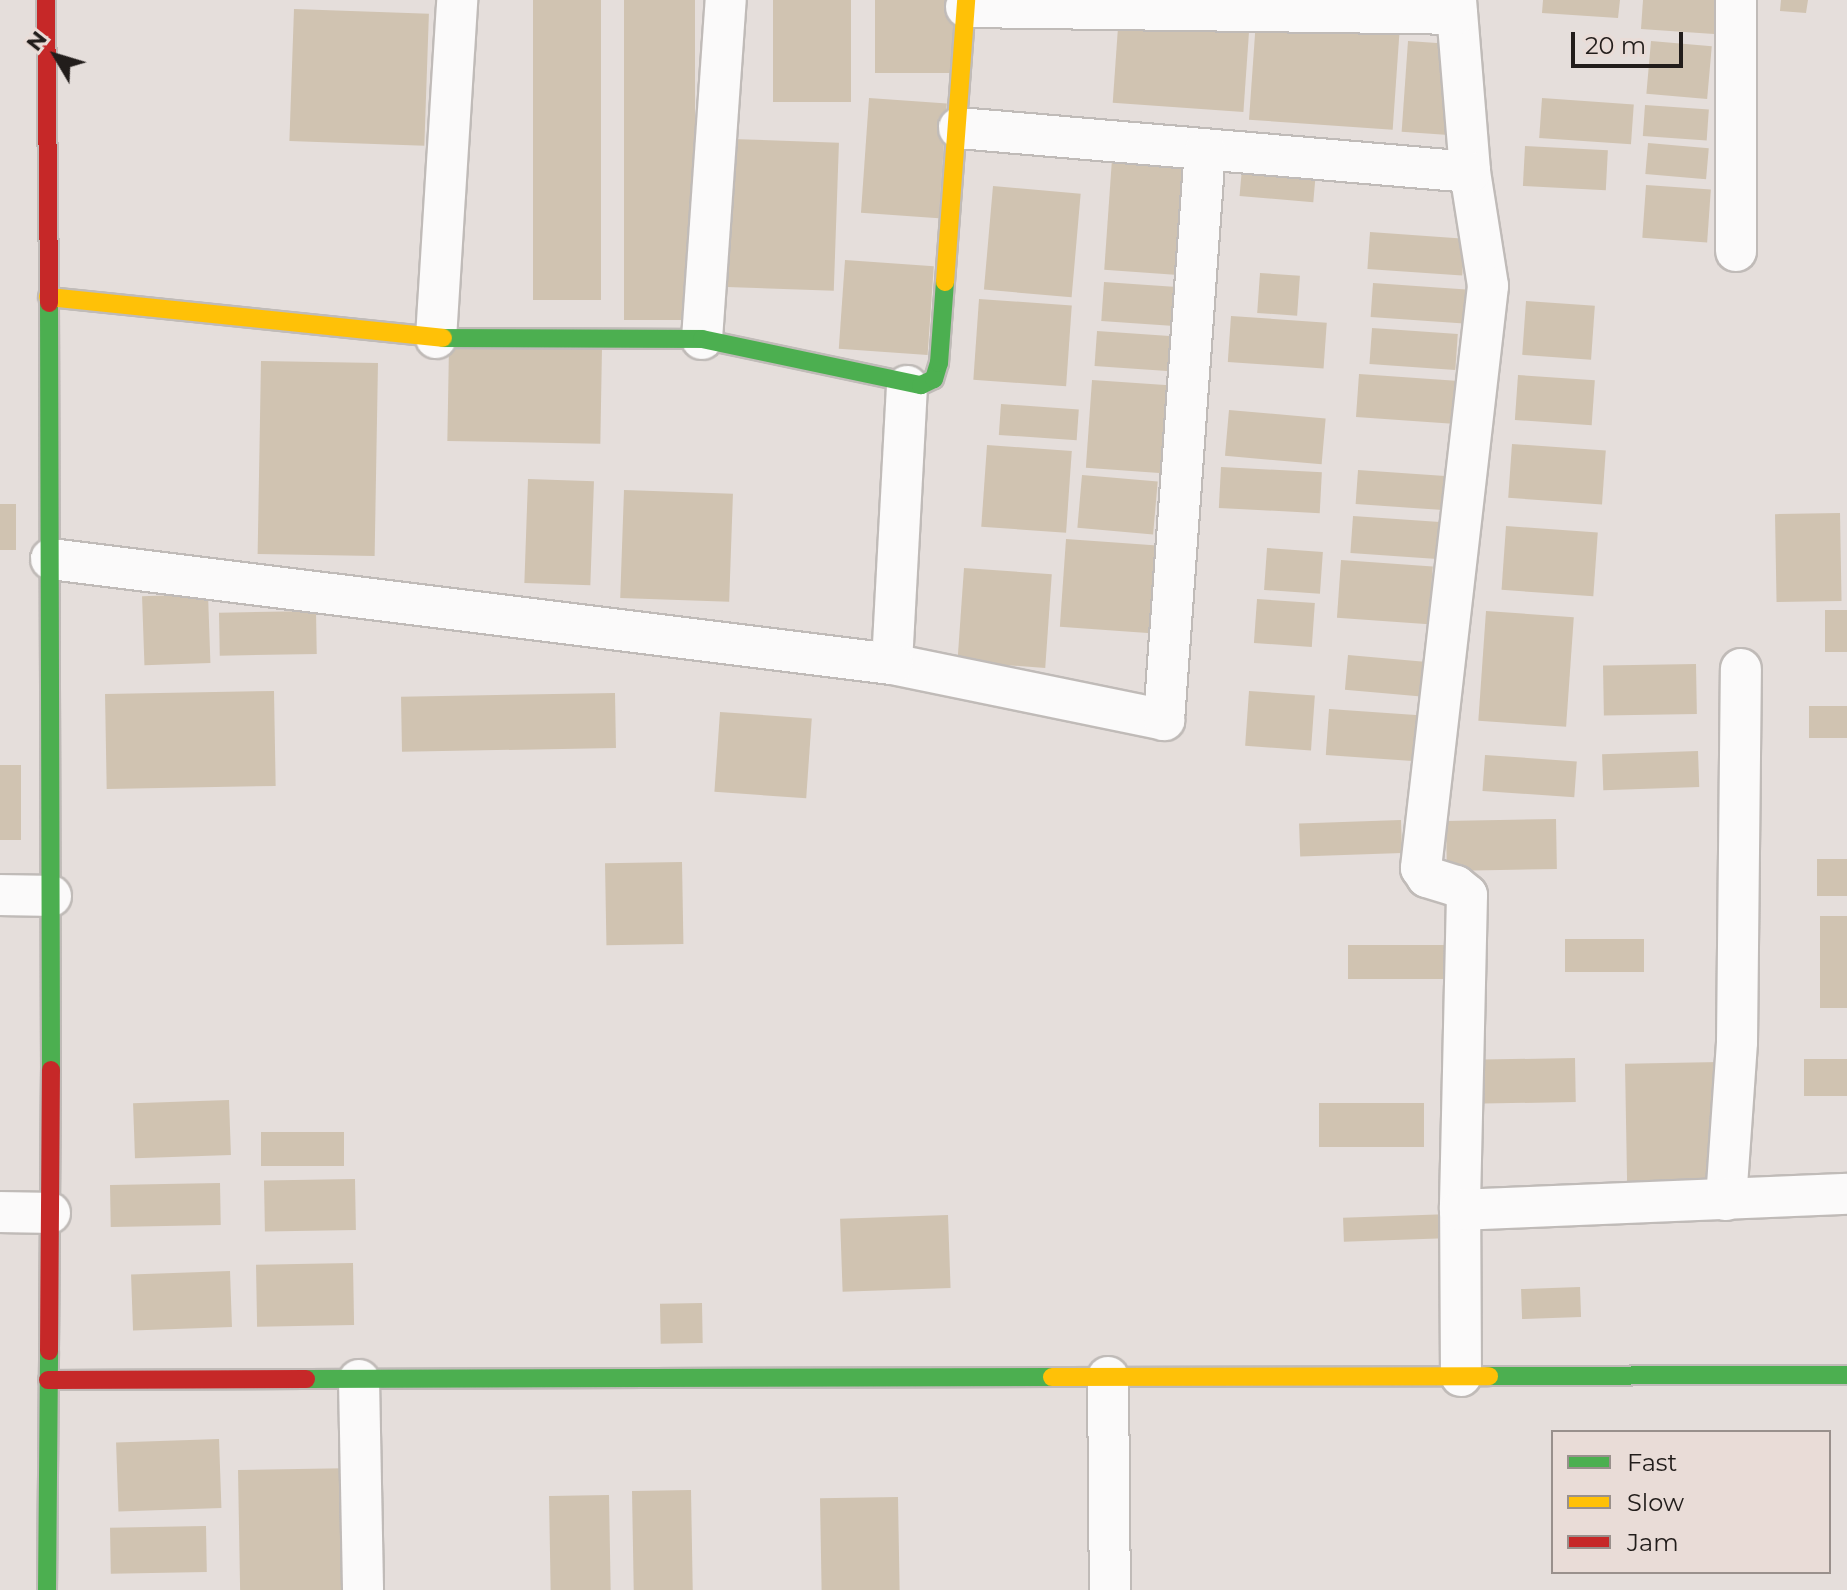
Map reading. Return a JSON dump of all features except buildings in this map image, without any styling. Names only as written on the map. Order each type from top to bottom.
[{"type":"street","points":[[46,0],[51,559],[47,1590]]},
{"type":"street","points":[[436,338],[457,0]]},
{"type":"street","points":[[702,339],[726,0]]},
{"type":"street","points":[[1736,0],[1736,251]]},
{"type":"street","points":[[48,297],[436,338],[702,339],[907,386],[934,379],[939,363],[966,4],[1456,7],[1470,172],[1488,286],[1421,868],[1427,877],[1467,895],[1460,1210],[1461,1376]]},
{"type":"street","points":[[959,128],[1470,172]]},
{"type":"street","points":[[51,559],[892,664],[1164,720],[1205,150]]},
{"type":"street","points":[[892,664],[907,386]]},
{"type":"street","points":[[1726,1200],[1737,1042],[1741,669]]},
{"type":"street","points":[[0,895],[51,896]]},
{"type":"street","points":[[1460,1210],[1847,1194]]},
{"type":"street","points":[[0,1212],[50,1213]]},
{"type":"street","points":[[48,1380],[1847,1375]]},
{"type":"street","points":[[1108,1377],[1110,1590]]},
{"type":"street","points":[[359,1380],[363,1590]]},
{"type":"traffic: fast","points":[[443,338],[702,339],[921,385],[934,379],[939,363],[945,282]]},
{"type":"traffic: fast","points":[[49,303],[51,1070]]},
{"type":"traffic: fast","points":[[47,1590],[49,1351]]},
{"type":"traffic: fast","points":[[1489,1376],[1847,1375]]},
{"type":"traffic: fast","points":[[306,1379],[1052,1377]]},
{"type":"traffic: slow","points":[[945,282],[966,0]]},
{"type":"traffic: slow","points":[[48,297],[443,338]]},
{"type":"traffic: slow","points":[[1052,1377],[1489,1376]]},
{"type":"traffic: jam","points":[[46,0],[49,303]]},
{"type":"traffic: jam","points":[[49,1351],[51,1070]]},
{"type":"traffic: jam","points":[[48,1380],[306,1379]]}]
